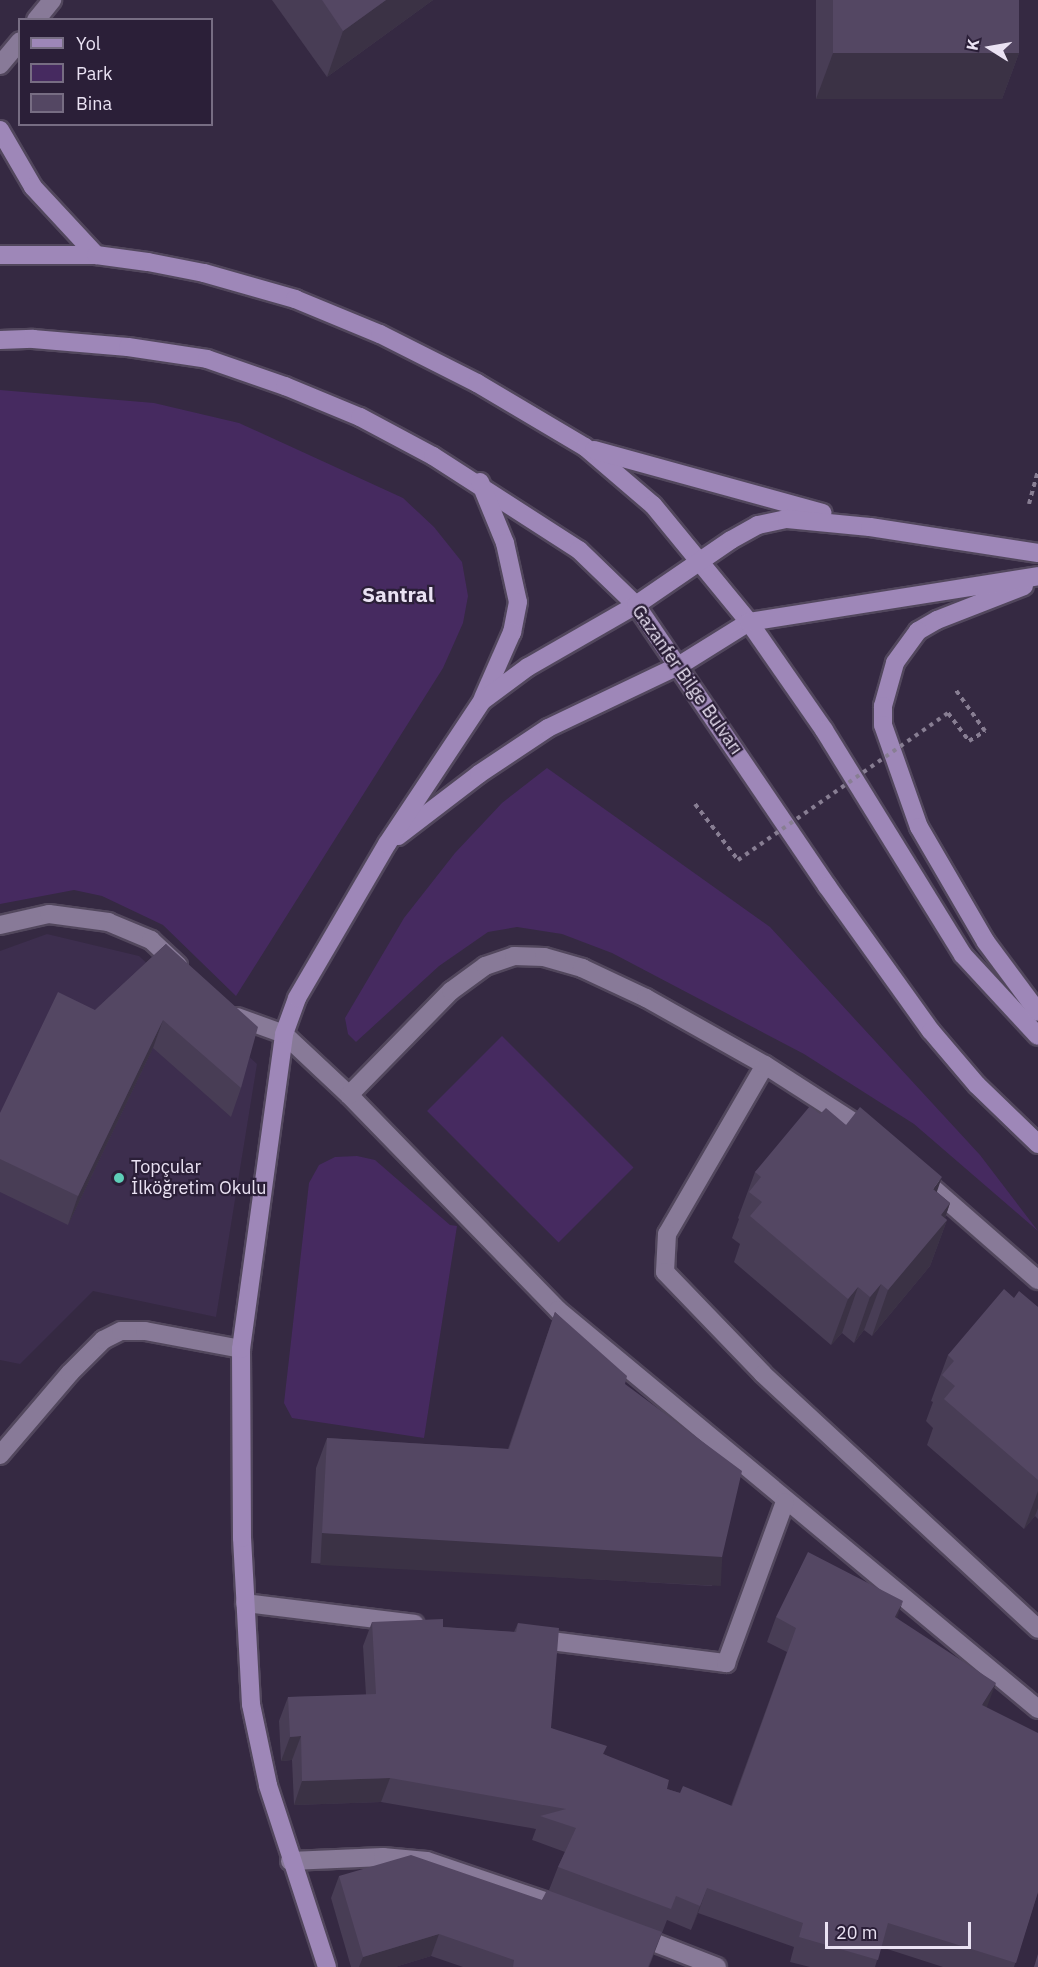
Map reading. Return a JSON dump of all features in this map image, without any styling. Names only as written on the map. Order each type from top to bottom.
[{"type":"main road","points":[[0,130],[33,187],[96,255]]},
{"type":"main road","points":[[0,255],[96,255],[204,273],[295,299],[380,334],[477,383],[585,447],[653,505],[749,622],[824,730],[963,955],[1038,1036]]},
{"type":"main road","name":"Gazanfer Bilge Bulvarı","points":[[0,340],[33,339],[128,347],[207,359],[360,417],[480,482],[579,550],[636,605],[680,665],[827,886],[931,1030],[977,1085],[1038,1144]]},
{"type":"main road","points":[[585,447],[870,527]]},
{"type":"main road","points":[[327,1967],[290,1861],[268,1785],[251,1704],[245,1603],[242,1349],[284,1034],[297,998],[327,941],[387,844],[482,701],[512,632],[518,602],[505,543],[480,482]]},
{"type":"main road","points":[[482,701],[528,668],[636,605],[700,560],[758,525],[787,519],[870,527],[1038,553]]},
{"type":"main road","points":[[387,844],[479,774],[548,728],[680,665],[749,622],[1038,578]]},
{"type":"main road","points":[[1038,578],[937,620],[918,631],[895,663],[888,685],[883,725],[919,827],[986,942],[1038,1012]]},
{"type":"street","points":[[38,18],[52,0]]},
{"type":"street","points":[[0,65],[18,42]]},
{"type":"street","points":[[0,925],[49,914],[108,922],[150,940],[194,978]]},
{"type":"street","points":[[349,1095],[451,991],[485,966],[514,956],[544,957],[582,968],[646,998],[765,1065],[864,1127],[881,1142]]},
{"type":"street","points":[[220,1001],[255,1026],[284,1034],[349,1095],[558,1310],[785,1502],[1038,1709]]},
{"type":"street","points":[[765,1065],[667,1234],[665,1272],[763,1374],[1038,1629]]},
{"type":"street","points":[[907,1165],[1038,1280]]},
{"type":"street","points":[[0,1455],[70,1373],[103,1340],[121,1331],[145,1331],[242,1349]]},
{"type":"street","points":[[515,1636],[726,1663],[785,1502]]},
{"type":"street","points":[[245,1603],[433,1626]]},
{"type":"street","points":[[290,1861],[383,1857],[427,1861],[584,1914]]},
{"type":"street","points":[[617,1928],[717,1967]]},
{"type":"path","points":[[1029,504],[1038,470]]},
{"type":"path","points":[[695,804],[738,860],[948,713],[969,741],[985,731],[955,688]]},
{"type":"shaded area","name":"Topçular İlköğretim Okulu","points":[[47,934],[139,956],[257,1064],[216,1317],[93,1291],[20,1364],[0,1360],[0,951]]},
{"type":"green space","points":[[0,390],[154,403],[239,423],[403,498],[434,527],[462,562],[468,596],[463,623],[443,668],[236,996],[163,925],[102,896],[74,890],[0,904]]},
{"type":"green space","points":[[547,768],[770,927],[980,1155],[1038,1231],[914,1124],[804,1054],[612,953],[562,934],[517,927],[488,932],[439,966],[356,1042],[348,1034],[345,1018],[404,918],[455,853],[502,803]]},
{"type":"green space","points":[[502,1036],[634,1168],[559,1242],[427,1111]]},
{"type":"green space","points":[[357,1156],[375,1160],[450,1225],[457,1226],[424,1438],[292,1418],[284,1403],[309,1183],[319,1165],[335,1157]]},
{"type":"building","points":[[322,0],[386,0],[343,31]]},
{"type":"building","points":[[833,0],[1019,0],[1019,53],[833,53]]},
{"type":"building","points":[[166,944],[258,1027],[241,1088],[163,1020],[78,1196],[0,1159],[0,1113],[58,992],[95,1010]]},
{"type":"building","points":[[810,1106],[820,1114],[826,1108],[846,1125],[860,1107],[942,1177],[933,1189],[950,1203],[941,1215],[947,1220],[888,1290],[881,1284],[870,1297],[858,1287],[848,1299],[750,1216],[762,1202],[749,1192],[761,1177],[755,1172]]},
{"type":"building","points":[[1004,1289],[1014,1298],[1019,1291],[1038,1307],[1038,1480],[944,1399],[955,1386],[942,1375],[954,1361],[948,1355]]},
{"type":"building","points":[[555,1312],[627,1376],[625,1384],[742,1471],[722,1557],[322,1533],[327,1438],[509,1449]]},
{"type":"building","points":[[808,1552],[903,1601],[895,1617],[996,1683],[982,1705],[1038,1733],[1038,1892],[1016,1963],[888,1923],[878,1960],[799,1937],[803,1923],[707,1888],[700,1906],[676,1896],[671,1909],[558,1867],[576,1828],[540,1816],[566,1809],[390,1778],[302,1781],[301,1736],[290,1737],[288,1697],[376,1694],[372,1622],[443,1619],[443,1627],[516,1632],[518,1623],[559,1628],[551,1728],[607,1746],[603,1754],[669,1780],[667,1789],[680,1793],[683,1786],[732,1806],[796,1628],[776,1617]]},
{"type":"building","points":[[411,1855],[542,1900],[547,1890],[662,1932],[648,1967],[513,1967],[514,1960],[439,1934],[363,1957],[339,1876]]},
{"type":"building","points":[[1038,1954],[1038,1967],[1034,1967]]},
{"type":"place","name":"Topçular İlköğretim Okulu","points":[[119,1178]]},
{"type":"district","name":"Santral","points":[[398,594]]}]
